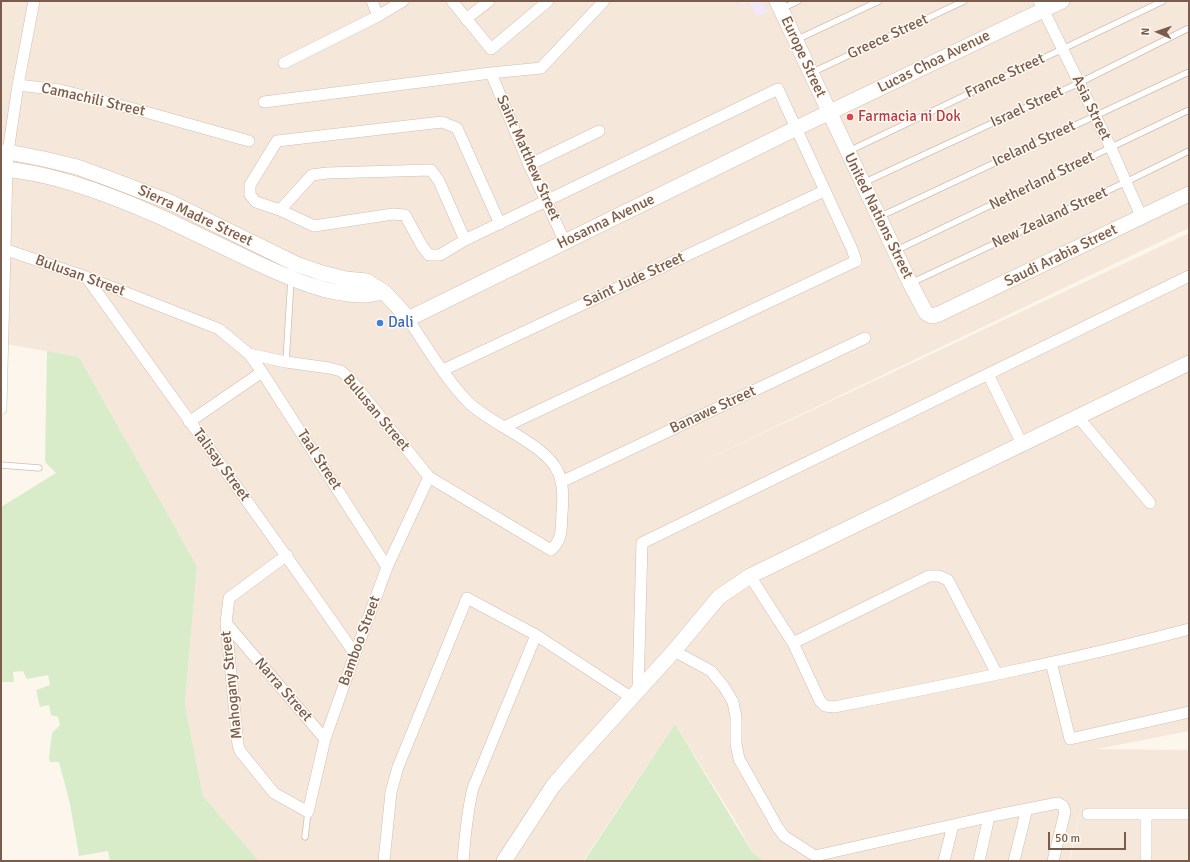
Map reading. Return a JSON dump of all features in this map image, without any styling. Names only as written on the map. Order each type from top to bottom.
[{"type":"main road","name":"Lucas Choa Avenue","points":[[800,126],[829,113],[1041,6],[1062,1]]},
{"type":"main road","name":"Europe Street","points":[[779,5],[829,113]]},
{"type":"main road","name":"United Nations Street","points":[[829,113],[910,283],[926,313],[932,316]]},
{"type":"main road","name":"Hosanna Avenue","points":[[408,319],[800,126]]},
{"type":"main road","name":"Sierra Madre Street","points":[[4,152],[77,167],[170,202],[296,264],[328,275],[366,281],[384,292],[408,319]]},
{"type":"main road","name":"Sierra Madre Street","points":[[4,169],[40,174],[102,193],[163,218],[291,279],[319,288],[364,296],[384,292]]},
{"type":"main road","name":"Saudi Arabia Street","points":[[932,316],[1189,194]]},
{"type":"main road","points":[[217,244],[225,229]]},
{"type":"main road","points":[[504,861],[553,786],[674,651],[719,597],[750,576],[1189,363]]},
{"type":"street","points":[[1,409],[4,152],[34,1]]},
{"type":"street","points":[[372,1],[378,16]]},
{"type":"street","points":[[284,63],[378,16],[403,1]]},
{"type":"street","points":[[452,1],[491,49],[548,1]]},
{"type":"street","points":[[466,19],[489,1]]},
{"type":"street","points":[[264,102],[541,68],[604,1]]},
{"type":"street","name":"Asia Street","points":[[1041,6],[1111,148],[1142,216]]},
{"type":"street","name":"Saint Matthew Street","points":[[491,73],[528,165],[565,242]]},
{"type":"street","name":"Camachili Street","points":[[18,85],[60,90],[249,141]]},
{"type":"street","points":[[500,224],[457,128],[442,122],[277,141],[250,185],[250,195],[256,202],[280,210],[314,226],[393,214],[405,215],[422,246],[429,255],[440,255],[465,240],[500,224],[546,202],[778,89],[800,126],[824,190],[856,261],[504,428]]},
{"type":"street","points":[[528,165],[599,131]]},
{"type":"street","points":[[280,210],[312,176],[327,174],[431,170],[439,181],[465,240]]},
{"type":"street","name":"Saint Jude Street","points":[[443,370],[824,190]]},
{"type":"street","name":"Bulusan Street","points":[[3,248],[86,277],[218,329],[248,354],[341,371],[350,379],[429,477],[551,550]]},
{"type":"street","points":[[384,861],[391,792],[398,768],[467,598],[536,635],[635,694],[642,542],[1189,276]]},
{"type":"street","name":"Talisay Street","points":[[86,277],[286,555],[355,654]]},
{"type":"street","name":"Sierra Madre Street","points":[[408,319],[443,370],[469,403],[486,417],[542,452],[552,461],[561,482],[562,503],[560,536],[558,544],[551,550]]},
{"type":"street","name":"Banawe Street","points":[[561,482],[865,338]]},
{"type":"street","name":"Taal Street","points":[[248,354],[262,372],[387,566]]},
{"type":"street","points":[[189,422],[262,372]]},
{"type":"street","points":[[988,374],[1022,444]]},
{"type":"street","points":[[1078,417],[1150,503]]},
{"type":"street","name":"Bamboo Street","points":[[308,812],[325,739],[355,654],[387,566],[429,477]]},
{"type":"street","name":"Mahogany Street","points":[[286,555],[229,598],[226,623],[238,745],[240,751],[274,793],[308,812]]},
{"type":"street","points":[[750,576],[793,643],[820,701],[825,706],[841,706],[997,674],[1189,629]]},
{"type":"street","points":[[793,643],[929,576],[939,576],[948,580],[997,674]]},
{"type":"street","name":"Narra Street","points":[[226,623],[325,739]]},
{"type":"street","points":[[463,861],[466,823],[474,788],[536,635]]},
{"type":"street","points":[[674,651],[711,671],[724,687],[733,702],[736,717],[736,744],[739,759],[784,836],[818,859],[953,825],[1058,803],[1063,806],[1065,812],[1053,861]]},
{"type":"street","points":[[1051,662],[1070,739],[1189,712]]},
{"type":"street","points":[[1014,861],[1026,809]]},
{"type":"street","points":[[1088,814],[1189,814]]},
{"type":"street","points":[[1146,814],[1146,861]]},
{"type":"street","points":[[979,861],[989,817]]},
{"type":"street","points":[[944,861],[953,825]]},
{"type":"lane","points":[[779,5],[798,1]]},
{"type":"lane","points":[[795,40],[879,1]]},
{"type":"lane","name":"Greece Street","points":[[811,74],[964,1]]},
{"type":"lane","name":"France Street","points":[[848,151],[1163,1]]},
{"type":"lane","name":"Israel Street","points":[[863,183],[1079,83],[1189,28]]},
{"type":"lane","name":"Iceland Street","points":[[879,217],[1189,72]]},
{"type":"lane","name":"Netherland Street","points":[[895,251],[1189,110]]},
{"type":"lane","name":"New Zealand Street","points":[[910,283],[1189,151]]},
{"type":"lane","points":[[286,362],[291,279]]},
{"type":"lane","points":[[1,466],[39,468]]},
{"type":"lane","points":[[305,837],[308,812]]},
{"type":"shaded area","points":[[1,1],[1189,1],[1189,228],[693,466],[1189,233],[1189,731],[1097,749],[1189,750],[1189,861],[1070,861],[1083,798],[1069,861],[764,861],[752,852],[735,820],[675,724],[583,861],[259,861],[203,796],[185,704],[197,566],[79,357],[1,343]]},
{"type":"shaded area","points":[[739,1],[749,1],[741,5]]},
{"type":"shaded area","points":[[749,1],[763,1],[768,12],[757,17]]},
{"type":"green space","points":[[47,351],[79,357],[197,566],[185,704],[203,796],[259,861],[110,861],[108,851],[79,856],[70,804],[59,762],[50,762],[49,757],[52,733],[60,725],[58,717],[51,715],[49,705],[40,707],[36,690],[50,685],[48,675],[27,679],[23,671],[13,672],[14,682],[1,682],[1,507],[56,473],[45,462]]},
{"type":"green space","points":[[675,724],[752,852],[764,861],[584,861]]},
{"type":"place","name":"Farmacia ni Dok","points":[[850,117]]},
{"type":"place","name":"Dali","points":[[380,323]]}]
